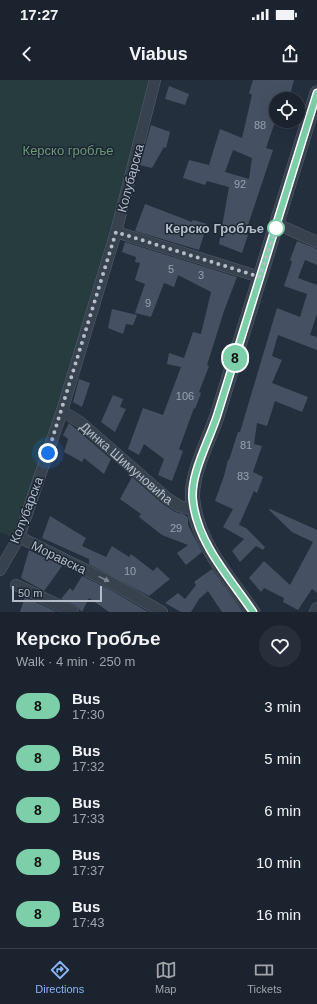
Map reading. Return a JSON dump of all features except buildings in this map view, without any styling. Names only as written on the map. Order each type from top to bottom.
[{"type":"street","name":"Колубарска","points":[[0,570],[19,537],[62,410],[116,232],[156,80]]},
{"type":"street","points":[[253,612],[204,540],[194,510],[192,494],[195,477],[216,418],[317,92]]},
{"type":"street","points":[[277,224],[317,242]]},
{"type":"street","points":[[116,232],[260,277]]},
{"type":"street","name":"Динка Шимуновића","points":[[62,410],[85,426],[167,498],[179,506],[194,510]]},
{"type":"street","name":"Моравска","points":[[19,537],[114,584],[160,611]]},
{"type":"street","points":[[16,585],[73,612]]},
{"type":"street","points":[[314,612],[317,608]]},
{"type":"green space","name":"Керско гробље","points":[[0,80],[154,80],[116,242],[20,541],[0,532]]},
{"type":"bus line","name":"8","points":[[253,612],[204,540],[194,510],[192,494],[195,477],[216,418],[317,93]]},
{"type":"place","name":"Керско Гробље","points":[[276,228]]},
{"type":"route","points":[[48,453],[116,232],[260,277],[277,224],[276,228]]}]
